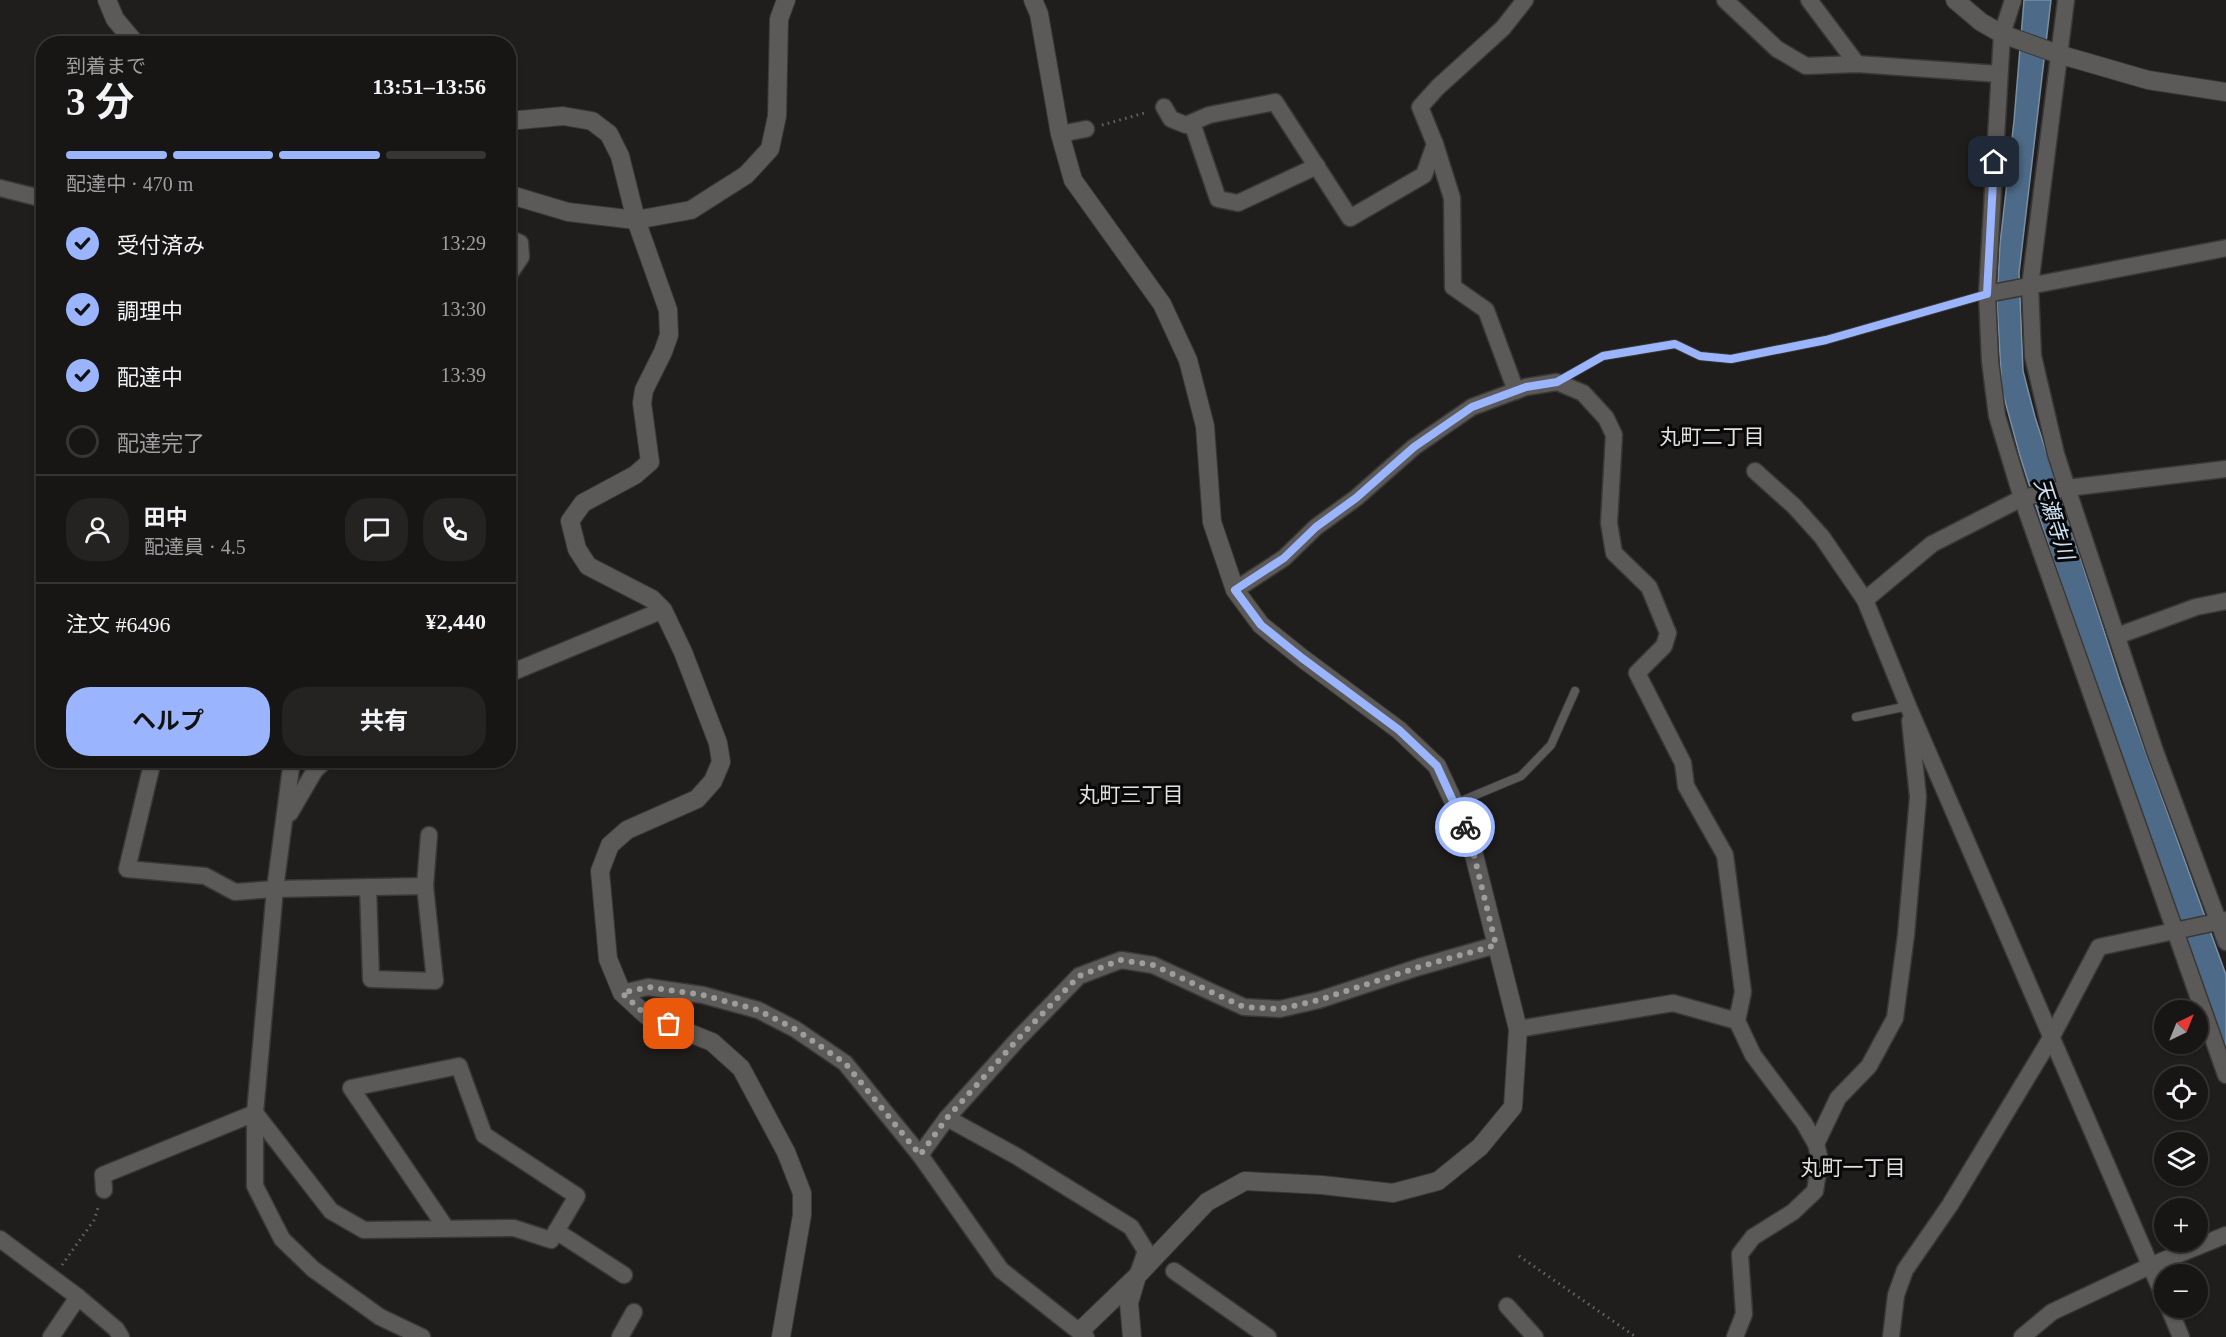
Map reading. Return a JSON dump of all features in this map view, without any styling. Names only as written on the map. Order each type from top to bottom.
[{"type":"street","points":[[107,0],[115,19],[129,36]]},
{"type":"street","points":[[516,196],[568,212],[636,220],[691,210],[746,175],[770,148],[777,116],[779,19],[786,0]]},
{"type":"street","points":[[622,993],[648,987],[703,995],[758,1010],[795,1029],[845,1063],[920,1155],[1001,1270],[1083,1334],[1207,1202],[1245,1181],[1322,1185],[1393,1193],[1438,1181],[1480,1147],[1513,1107],[1518,1029],[1469,835],[1437,766],[1399,730],[1261,625],[1235,590],[1212,522],[1205,426],[1188,360],[1162,304],[1073,180],[1060,134],[1039,14],[1033,0]]},
{"type":"street","points":[[1515,391],[1486,310],[1453,287],[1452,198],[1435,144],[1420,107],[1438,87],[1503,28],[1525,0]]},
{"type":"street","points":[[1725,0],[1777,49],[1806,66],[1857,64],[2000,74]]},
{"type":"street","points":[[1809,0],[1857,64]]},
{"type":"street","points":[[1955,0],[1981,22],[2007,36],[2054,52],[2148,80],[2226,92]]},
{"type":"street","points":[[2013,0],[2000,74],[1987,294],[1990,361],[1997,416],[2022,498],[2226,1075]]},
{"type":"street","points":[[2066,0],[2054,52],[2030,286],[2033,356],[2056,454],[2067,488],[2156,751],[2222,921],[2226,942]]},
{"type":"street","points":[[1164,107],[1171,119],[1186,125],[1209,115],[1275,102],[1350,218],[1424,175],[1435,144]]},
{"type":"street","points":[[516,120],[563,116],[592,121],[609,134],[620,156],[636,220],[668,310],[669,335],[644,390],[642,403],[650,462],[635,475],[584,503],[570,521],[577,549],[588,566],[652,599],[663,610],[687,662],[718,743],[721,762],[713,781],[697,798],[627,830],[610,845],[600,871],[608,959],[622,993],[647,1016],[712,1042],[741,1068],[786,1152],[802,1193],[802,1215],[781,1337]]},
{"type":"street","points":[[1192,123],[1218,199],[1239,203],[1317,166]]},
{"type":"street","points":[[1060,134],[1086,129]]},
{"type":"street","points":[[0,188],[36,197]]},
{"type":"street","points":[[516,241],[520,243],[521,256],[516,264]]},
{"type":"street","points":[[1987,294],[2226,248]]},
{"type":"street","points":[[1235,590],[1284,558],[1316,527],[1356,498],[1414,447],[1472,407],[1526,387],[1557,382],[1583,393],[1606,418],[1614,435],[1610,523],[1614,553],[1649,587],[1668,633],[1665,646],[1636,673],[1683,763],[1686,786],[1725,855],[1743,992],[1737,1021],[1754,1055],[1804,1123],[1816,1144],[1820,1160],[1815,1191],[1793,1212],[1753,1237],[1740,1254],[1744,1314],[1738,1335],[1735,1337]]},
{"type":"street","points":[[1865,600],[1932,544],[2022,498],[2067,488],[2226,469]]},
{"type":"street","points":[[1755,471],[1794,506],[1822,537],[1865,600],[1908,706],[2051,1038],[2154,1270]]},
{"type":"street","points":[[2117,636],[2196,608],[2226,601]]},
{"type":"street","points":[[516,671],[663,610]]},
{"type":"street","points":[[1816,1144],[1838,1098],[1869,1066],[1895,1018],[1906,935],[1918,797],[1908,706]]},
{"type":"street","points":[[151,768],[127,869],[205,876],[235,892],[425,886]]},
{"type":"street","points":[[291,768],[276,889],[255,1113],[255,1186],[282,1239],[313,1269],[380,1317],[422,1337]]},
{"type":"street","points":[[286,819],[317,768]]},
{"type":"street","points":[[368,887],[371,979],[435,981],[425,886],[429,835]]},
{"type":"street","points":[[1891,1337],[1896,1296],[1905,1270],[1950,1205],[2051,1038],[2099,946],[2222,921]]},
{"type":"street","points":[[920,1155],[947,1118],[1079,976],[1121,960],[1153,965],[1244,1007],[1280,1009],[1319,1000],[1419,967],[1496,945]]},
{"type":"street","points":[[1518,1029],[1672,1003],[1737,1021]]},
{"type":"street","points":[[255,1113],[331,1211],[364,1230],[514,1228],[550,1240],[577,1196],[484,1136],[459,1066],[351,1088],[446,1228]]},
{"type":"street","points":[[104,1190],[103,1175],[255,1113]]},
{"type":"street","points":[[947,1118],[1018,1157],[1131,1227],[1146,1251],[1129,1303],[1132,1337]]},
{"type":"street","points":[[556,1231],[624,1275]]},
{"type":"street","points":[[2022,1337],[2052,1312],[2152,1265],[2226,1235]]},
{"type":"street","points":[[0,1239],[78,1297],[116,1329],[121,1337]]},
{"type":"street","points":[[1174,1271],[1268,1337]]},
{"type":"street","points":[[51,1337],[78,1297]]},
{"type":"street","points":[[1507,1306],[1535,1337]]},
{"type":"street","points":[[620,1337],[634,1312]]},
{"type":"street","points":[[2173,1318],[2181,1337]]},
{"type":"lane","points":[[1557,382],[1603,356],[1675,344],[1700,356],[1731,359],[1826,340],[1987,294]]},
{"type":"lane","points":[[1454,804],[1521,776],[1551,745],[1575,691]]},
{"type":"lane","points":[[1856,717],[1908,706]]},
{"type":"path","points":[[1086,129],[1164,107]]},
{"type":"path","points":[[52,1279],[94,1220],[104,1190]]},
{"type":"path","points":[[1519,1256],[1636,1337]]},
{"type":"water","name":"天瀬寺川","points":[[2024,0],[2051,0],[2019,273],[2023,371],[2035,417],[2121,684],[2226,975],[2226,1052],[2053,559],[2020,456],[2002,390],[1997,303],[2000,244],[2014,121]]},
{"type":"way so far","points":[[669,1024],[647,1016],[622,993],[648,987],[703,995],[758,1010],[795,1029],[845,1063],[920,1155],[947,1118],[1079,976],[1121,960],[1153,965],[1244,1007],[1280,1009],[1319,1000],[1419,967],[1496,945],[1469,835],[1465,827]]},
{"type":"district","name":"丸町二丁目","points":[[1712,437]]},
{"type":"district","name":"丸町三丁目","points":[[1131,795]]},
{"type":"district","name":"丸町一丁目","points":[[1853,1168]]},
{"type":"route","points":[[1465,827],[1437,766],[1399,730],[1261,625],[1235,590],[1284,558],[1316,527],[1356,498],[1414,447],[1472,407],[1526,387],[1557,382],[1603,356],[1675,344],[1700,356],[1731,359],[1826,340],[1987,294],[1994,162]]}]
